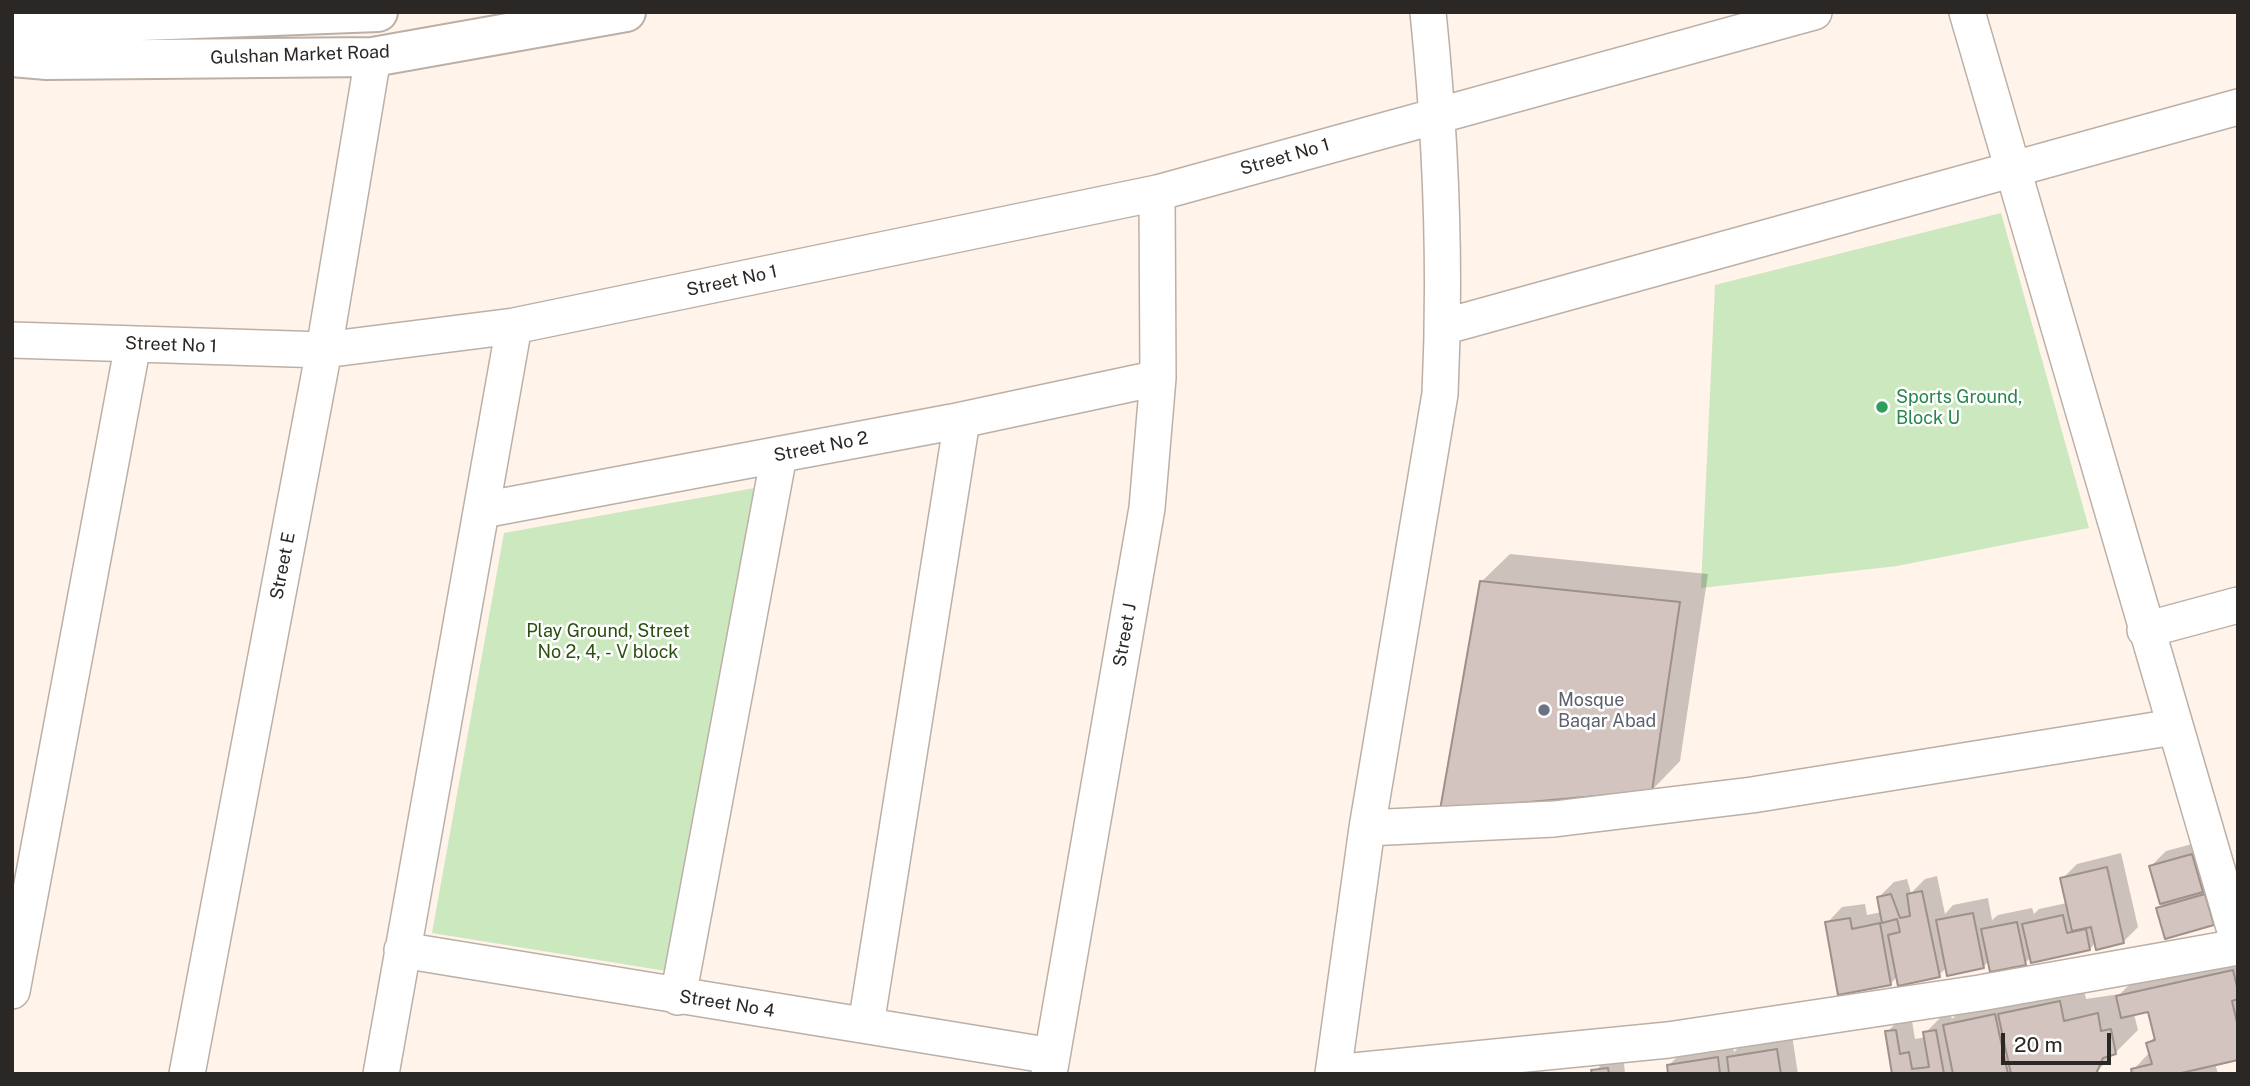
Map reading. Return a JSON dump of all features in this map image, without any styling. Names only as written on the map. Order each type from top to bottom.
[{"type":"main road","points":[[12,26],[378,12]]},
{"type":"main road","name":"Gulshan Market Road","points":[[12,57],[47,60],[373,57],[626,12]]},
{"type":"street","points":[[1428,12],[1438,114],[1443,327],[1440,394],[1367,828],[1333,1074],[1668,1040],[1980,993],[2238,944],[1967,12]]},
{"type":"street","name":"Street No 1","points":[[12,340],[324,350],[514,326],[1157,192],[1814,12]]},
{"type":"street","name":"Street E","points":[[187,1074],[324,350],[373,57]]},
{"type":"street","points":[[1443,327],[2238,107]]},
{"type":"street","name":"Street J","points":[[1051,1065],[1147,508],[1158,378],[1157,192]]},
{"type":"street","points":[[381,1074],[514,326]]},
{"type":"street","points":[[12,991],[133,344]]},
{"type":"street","name":"Street No 2","points":[[483,510],[962,420],[1158,378]]},
{"type":"street","points":[[866,1025],[962,420]]},
{"type":"street","points":[[678,997],[779,455]]},
{"type":"street","points":[[2145,630],[2238,605]]},
{"type":"street","points":[[1367,828],[1554,819],[1752,795],[2174,727]]},
{"type":"street","name":"Street No 4","points":[[402,950],[678,997],[866,1025],[1051,1065]]},
{"type":"green space","name":"Sports Ground, Block U","points":[[2001,213],[2089,528],[1897,566],[1701,588],[1715,285]]},
{"type":"green space","name":"Play Ground, Street No 2, 4, - V block","points":[[760,487],[672,972],[432,933],[504,533]]},
{"type":"building","points":[[1480,581],[1680,602],[1652,791],[1440,810]]},
{"type":"building","points":[[2192,854],[2203,892],[2160,904],[2149,866]]},
{"type":"building","points":[[2107,867],[2124,943],[2096,950],[2091,927],[2072,931],[2060,878]]},
{"type":"building","points":[[1922,891],[1940,977],[1898,986],[1888,935],[1900,932],[1897,919],[1882,923],[1877,897],[1891,894],[1900,918],[1910,916],[1907,894]]},
{"type":"building","points":[[2205,894],[2214,925],[2165,939],[2156,908]]},
{"type":"building","points":[[1973,913],[1984,968],[1947,976],[1936,920]]},
{"type":"building","points":[[2063,915],[2067,933],[2086,929],[2090,950],[2031,963],[2022,924]]},
{"type":"building","points":[[1850,918],[1852,929],[1880,923],[1891,985],[1838,995],[1825,922]]},
{"type":"building","points":[[2017,922],[2026,965],[1990,972],[1981,929]]},
{"type":"building","points":[[2233,970],[2238,991],[2238,999],[2232,1001],[2238,1027],[2238,1060],[2177,1074],[2132,1074],[2131,1069],[2152,1064],[2146,1043],[2155,1040],[2148,1012],[2121,1018],[2116,996]]},
{"type":"building","points":[[2060,1001],[2064,1021],[2098,1013],[2101,1031],[2111,1029],[2116,1054],[2103,1058],[2096,1074],[2011,1074],[1998,1014]]},
{"type":"building","points":[[1995,1014],[2008,1074],[1953,1074],[1943,1025]]},
{"type":"building","points":[[1896,1030],[1900,1054],[1909,1052],[1912,1069],[1929,1067],[1923,1032],[1936,1030],[1944,1074],[1892,1074],[1885,1031]]},
{"type":"building","points":[[1777,1049],[1781,1074],[1729,1074],[1727,1057]]},
{"type":"building","points":[[1718,1057],[1720,1074],[1668,1074],[1667,1065]]},
{"type":"building","points":[[1608,1068],[1609,1074],[1592,1074],[1591,1070]]},
{"type":"place","name":"Sports Ground, Block U","points":[[1882,407]]},
{"type":"place","name":"Mosque Baqar Abad","points":[[1544,710]]}]
